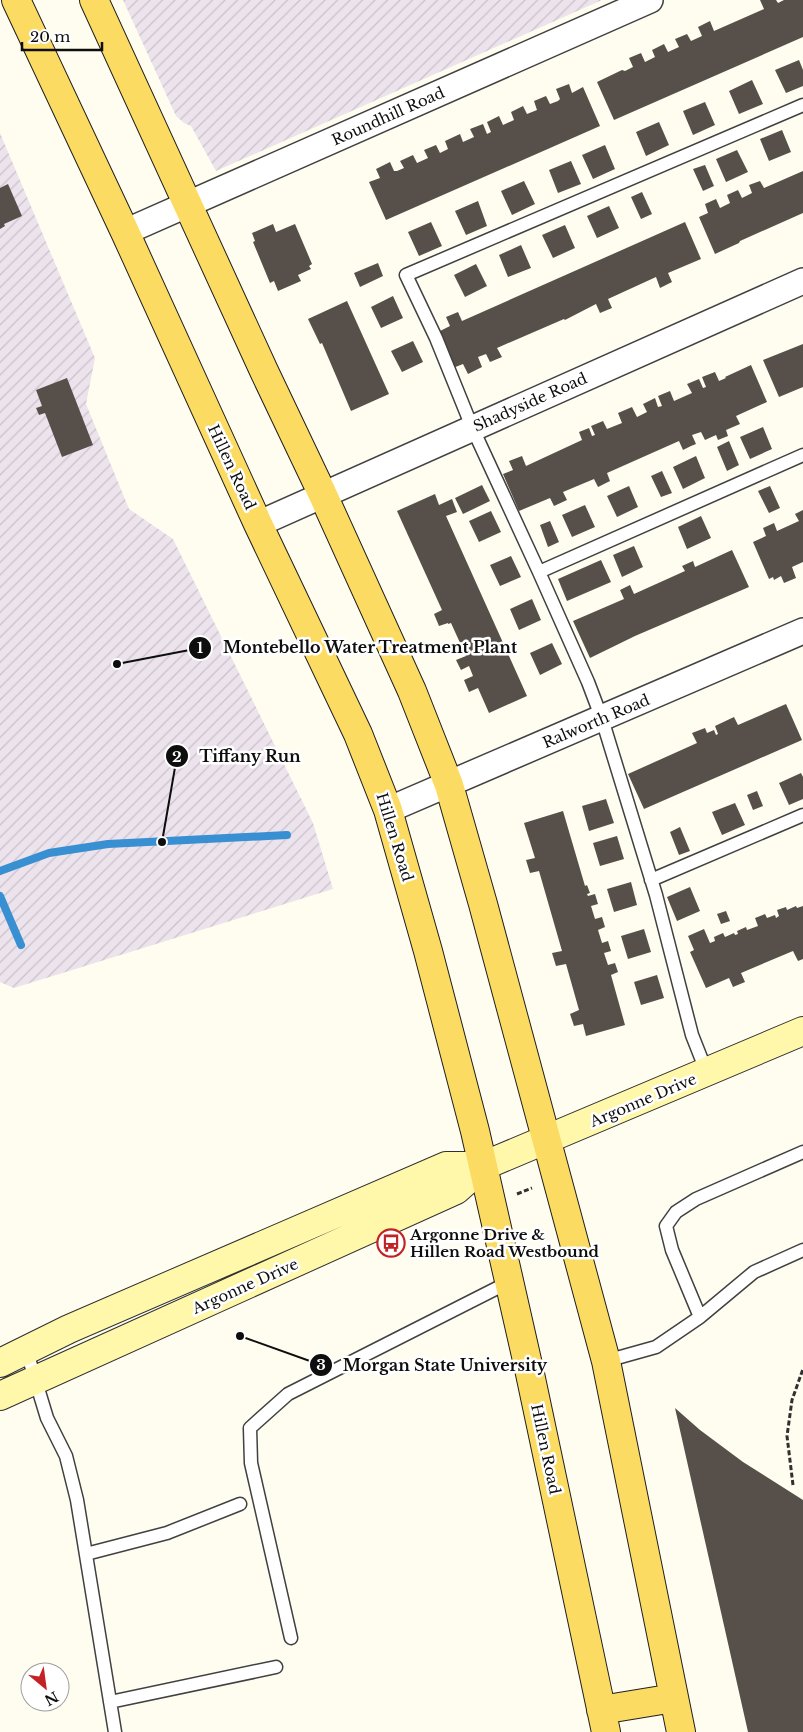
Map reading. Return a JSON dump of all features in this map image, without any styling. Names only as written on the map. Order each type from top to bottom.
[{"type":"main road","name":"Hillen Road","points":[[16,0],[125,232],[258,524],[358,734],[388,810],[476,1131],[531,1378],[603,1721]]},
{"type":"main road","points":[[94,0],[412,691],[449,785],[486,913],[606,1361],[681,1732]]},
{"type":"main road","name":"Argonne Drive","points":[[0,1396],[456,1190],[483,1166],[803,1031]]},
{"type":"main road","name":"Argonne Drive","points":[[0,1363],[77,1325],[446,1166],[483,1166]]},
{"type":"main road","points":[[603,1721],[674,1698]]},
{"type":"street","name":"Roundhill Road","points":[[125,232],[650,0]]},
{"type":"street","name":"Shadyside Road","points":[[258,524],[803,281]]},
{"type":"street","name":"Ralworth Road","points":[[388,810],[803,630]]},
{"type":"lane","points":[[707,1073],[692,1035],[651,880],[602,718],[539,572],[472,427],[436,338],[406,275],[803,105]]},
{"type":"lane","points":[[539,572],[803,455]]},
{"type":"lane","points":[[651,880],[803,815]]},
{"type":"lane","points":[[700,1317],[672,1250],[666,1226],[676,1212],[696,1200],[803,1152]]},
{"type":"lane","points":[[606,1361],[656,1347],[700,1317],[754,1272],[803,1250]]},
{"type":"lane","points":[[291,1638],[251,1464],[250,1428],[288,1394],[509,1282]]},
{"type":"lane","points":[[26,1349],[47,1418],[66,1456],[77,1500],[115,1732]]},
{"type":"lane","points":[[86,1554],[167,1533],[240,1504]]},
{"type":"lane","points":[[110,1702],[276,1667]]},
{"type":"path","points":[[516,1194],[534,1188]]},
{"type":"path","points":[[793,1485],[787,1436],[792,1400],[803,1369]]},
{"type":"shaded area","points":[[123,0],[602,0],[216,171],[191,126],[176,116]]},
{"type":"shaded area","points":[[0,133],[95,358],[86,404],[129,509],[173,539],[313,823],[333,889],[14,988],[0,982]]},
{"type":"building","points":[[760,0],[776,0],[778,3],[784,0],[803,0],[803,37],[614,120],[597,82],[633,67],[629,58],[641,53],[645,62],[655,57],[652,50],[664,44],[668,52],[679,47],[675,39],[687,34],[691,41],[702,36],[698,27],[710,21],[714,31],[764,9]]},
{"type":"building","points":[[799,60],[803,70],[803,86],[786,93],[775,70]]},
{"type":"building","points":[[752,80],[763,104],[739,114],[729,91]]},
{"type":"building","points":[[569,84],[572,93],[583,87],[600,126],[386,220],[369,182],[380,178],[376,169],[390,162],[394,171],[397,171],[404,168],[400,161],[413,155],[417,163],[428,158],[424,150],[436,145],[440,153],[448,149],[445,141],[460,134],[463,142],[474,137],[470,129],[483,124],[487,134],[491,132],[487,122],[499,116],[503,125],[514,120],[511,112],[523,106],[527,114],[537,110],[534,101],[546,96],[550,104],[558,101],[560,99],[556,89]]},
{"type":"building","points":[[705,102],[715,125],[693,135],[683,111]]},
{"type":"building","points":[[659,122],[669,145],[646,156],[636,132]]},
{"type":"building","points":[[782,130],[791,152],[769,161],[760,139]]},
{"type":"building","points":[[605,145],[615,169],[593,179],[582,155]]},
{"type":"building","points":[[737,150],[748,172],[726,182],[716,159]]},
{"type":"building","points":[[571,161],[581,184],[558,193],[549,170]]},
{"type":"building","points":[[705,165],[714,186],[703,191],[693,169]]},
{"type":"building","points":[[803,171],[803,213],[715,254],[699,217],[708,213],[705,204],[716,199],[720,208],[730,203],[727,195],[738,190],[742,198],[752,193],[749,185],[760,181],[764,188]]},
{"type":"building","points":[[524,181],[535,204],[512,215],[501,191]]},
{"type":"building","points":[[8,184],[22,216],[4,224],[5,226],[0,229],[0,188]]},
{"type":"building","points":[[642,192],[652,214],[641,219],[631,197]]},
{"type":"building","points":[[478,201],[487,226],[466,235],[455,211]]},
{"type":"building","points":[[609,206],[619,228],[597,238],[587,216]]},
{"type":"building","points":[[431,222],[442,246],[419,256],[408,232]]},
{"type":"building","points":[[685,222],[701,259],[668,273],[672,282],[660,288],[656,277],[608,299],[612,308],[600,313],[596,304],[565,320],[497,348],[502,357],[490,362],[486,354],[478,357],[482,367],[468,374],[463,364],[453,368],[438,332],[450,326],[446,317],[458,312],[462,321]]},
{"type":"building","points":[[273,224],[276,232],[295,224],[312,264],[309,266],[311,269],[298,275],[301,281],[278,291],[274,281],[270,283],[253,242],[255,241],[252,233]]},
{"type":"building","points":[[565,225],[575,248],[553,258],[542,235]]},
{"type":"building","points":[[521,245],[531,268],[508,277],[499,255]]},
{"type":"building","points":[[378,263],[383,276],[360,287],[354,273]]},
{"type":"building","points":[[476,264],[487,286],[465,297],[454,275]]},
{"type":"building","points":[[393,296],[403,318],[381,328],[371,307]]},
{"type":"building","points":[[347,301],[389,394],[351,411],[322,343],[320,344],[308,319]]},
{"type":"building","points":[[413,341],[423,362],[402,372],[391,351]]},
{"type":"building","points":[[803,344],[803,387],[779,397],[763,360]]},
{"type":"building","points":[[751,365],[767,402],[736,416],[740,424],[726,430],[728,436],[718,440],[716,435],[705,440],[701,432],[692,435],[696,444],[683,450],[679,441],[607,473],[610,481],[598,487],[594,479],[563,492],[567,500],[554,506],[550,498],[519,511],[503,474],[513,470],[509,461],[522,456],[526,466],[582,440],[579,432],[589,428],[592,436],[595,435],[591,426],[603,421],[607,429],[622,423],[618,413],[632,407],[637,417],[647,412],[643,404],[655,398],[658,407],[662,406],[658,396],[670,391],[674,401],[692,393],[687,384],[699,379],[703,388],[706,387],[702,377],[715,372],[719,381]]},
{"type":"building","points":[[67,378],[93,445],[62,457],[45,413],[39,415],[36,408],[42,406],[36,390]]},
{"type":"building","points":[[763,427],[772,449],[750,459],[740,437]]},
{"type":"building","points":[[729,441],[739,465],[727,471],[717,447]]},
{"type":"building","points":[[696,456],[705,478],[683,489],[673,467]]},
{"type":"building","points":[[662,471],[672,493],[661,497],[651,476]]},
{"type":"building","points":[[482,485],[490,501],[463,514],[455,498]]},
{"type":"building","points":[[629,486],[638,507],[617,517],[607,496]]},
{"type":"building","points":[[770,486],[780,508],[769,513],[758,491]]},
{"type":"building","points":[[435,494],[439,505],[452,499],[457,512],[446,516],[527,696],[489,713],[478,688],[469,692],[464,680],[473,676],[469,666],[461,670],[456,660],[466,656],[451,623],[439,626],[434,614],[442,610],[397,511]]},
{"type":"building","points":[[585,505],[595,527],[572,537],[562,515]]},
{"type":"building","points":[[803,510],[803,562],[792,567],[796,578],[784,583],[781,576],[774,580],[773,577],[769,579],[753,542],[766,536],[763,528],[774,523],[777,531],[799,521],[795,514]]},
{"type":"building","points":[[491,511],[501,532],[479,542],[469,521]]},
{"type":"building","points":[[701,516],[711,538],[687,549],[678,527]]},
{"type":"building","points":[[550,521],[559,542],[548,547],[540,525]]},
{"type":"building","points":[[634,546],[643,567],[622,577],[613,555]]},
{"type":"building","points":[[732,550],[749,587],[635,636],[590,658],[573,621],[624,599],[620,590],[630,585],[634,594],[685,571],[682,566],[693,561],[695,567]]},
{"type":"building","points":[[511,556],[521,577],[500,586],[490,565]]},
{"type":"building","points":[[601,560],[611,582],[567,601],[558,579]]},
{"type":"building","points":[[532,599],[541,620],[519,630],[510,609]]},
{"type":"building","points":[[552,643],[562,664],[540,675],[530,653]]},
{"type":"building","points":[[786,704],[802,740],[644,809],[628,774],[697,743],[692,733],[705,728],[707,733],[714,730],[716,735],[718,734],[715,726],[734,717],[738,725]]},
{"type":"building","points":[[801,773],[803,777],[803,799],[789,805],[779,783]]},
{"type":"building","points":[[757,791],[763,806],[753,810],[747,795]]},
{"type":"building","points":[[606,799],[614,823],[589,831],[582,806]]},
{"type":"building","points":[[735,803],[745,825],[722,835],[712,812]]},
{"type":"building","points":[[563,811],[585,886],[587,885],[590,893],[587,894],[588,896],[595,894],[598,904],[591,906],[595,919],[602,917],[605,927],[598,930],[602,943],[608,941],[611,951],[604,953],[608,965],[615,963],[618,972],[611,975],[625,1025],[586,1036],[583,1024],[574,1026],[570,1014],[579,1010],[566,964],[556,966],[552,953],[562,951],[539,871],[530,873],[526,860],[535,858],[524,823]]},
{"type":"building","points":[[680,827],[690,851],[679,855],[670,832]]},
{"type":"building","points":[[617,836],[624,859],[600,866],[593,843]]},
{"type":"building","points":[[631,882],[637,905],[614,912],[607,889]]},
{"type":"building","points":[[690,887],[700,911],[677,921],[667,897]]},
{"type":"building","points":[[796,906],[797,908],[803,906],[803,959],[798,961],[793,951],[741,973],[745,982],[733,987],[729,978],[706,988],[690,952],[694,950],[688,936],[704,929],[710,943],[715,941],[714,937],[723,933],[725,937],[734,933],[735,935],[738,934],[737,931],[746,927],[747,930],[758,926],[755,918],[765,914],[767,918],[775,915],[776,918],[779,916],[777,910],[786,907],[787,910]]},
{"type":"building","points":[[726,911],[730,921],[721,924],[717,914]]},
{"type":"building","points":[[644,929],[651,952],[628,959],[621,936]]},
{"type":"building","points":[[657,975],[664,998],[641,1005],[634,982]]},
{"type":"building","points":[[675,1408],[700,1430],[743,1462],[803,1500],[803,1732],[748,1732]]},
{"type":"waterway","points":[[0,871],[49,853],[108,844],[287,835]]},
{"type":"waterway","points":[[0,896],[21,945]]},
{"type":"place","name":"Montebello Water Treatment Plant","points":[[117,664]]},
{"type":"place","name":"Tiffany Run","points":[[162,842]]},
{"type":"place","name":"Argonne Drive & Hillen Road Westbound","points":[[391,1243]]},
{"type":"place","name":"Morgan State University","points":[[240,1336]]}]
